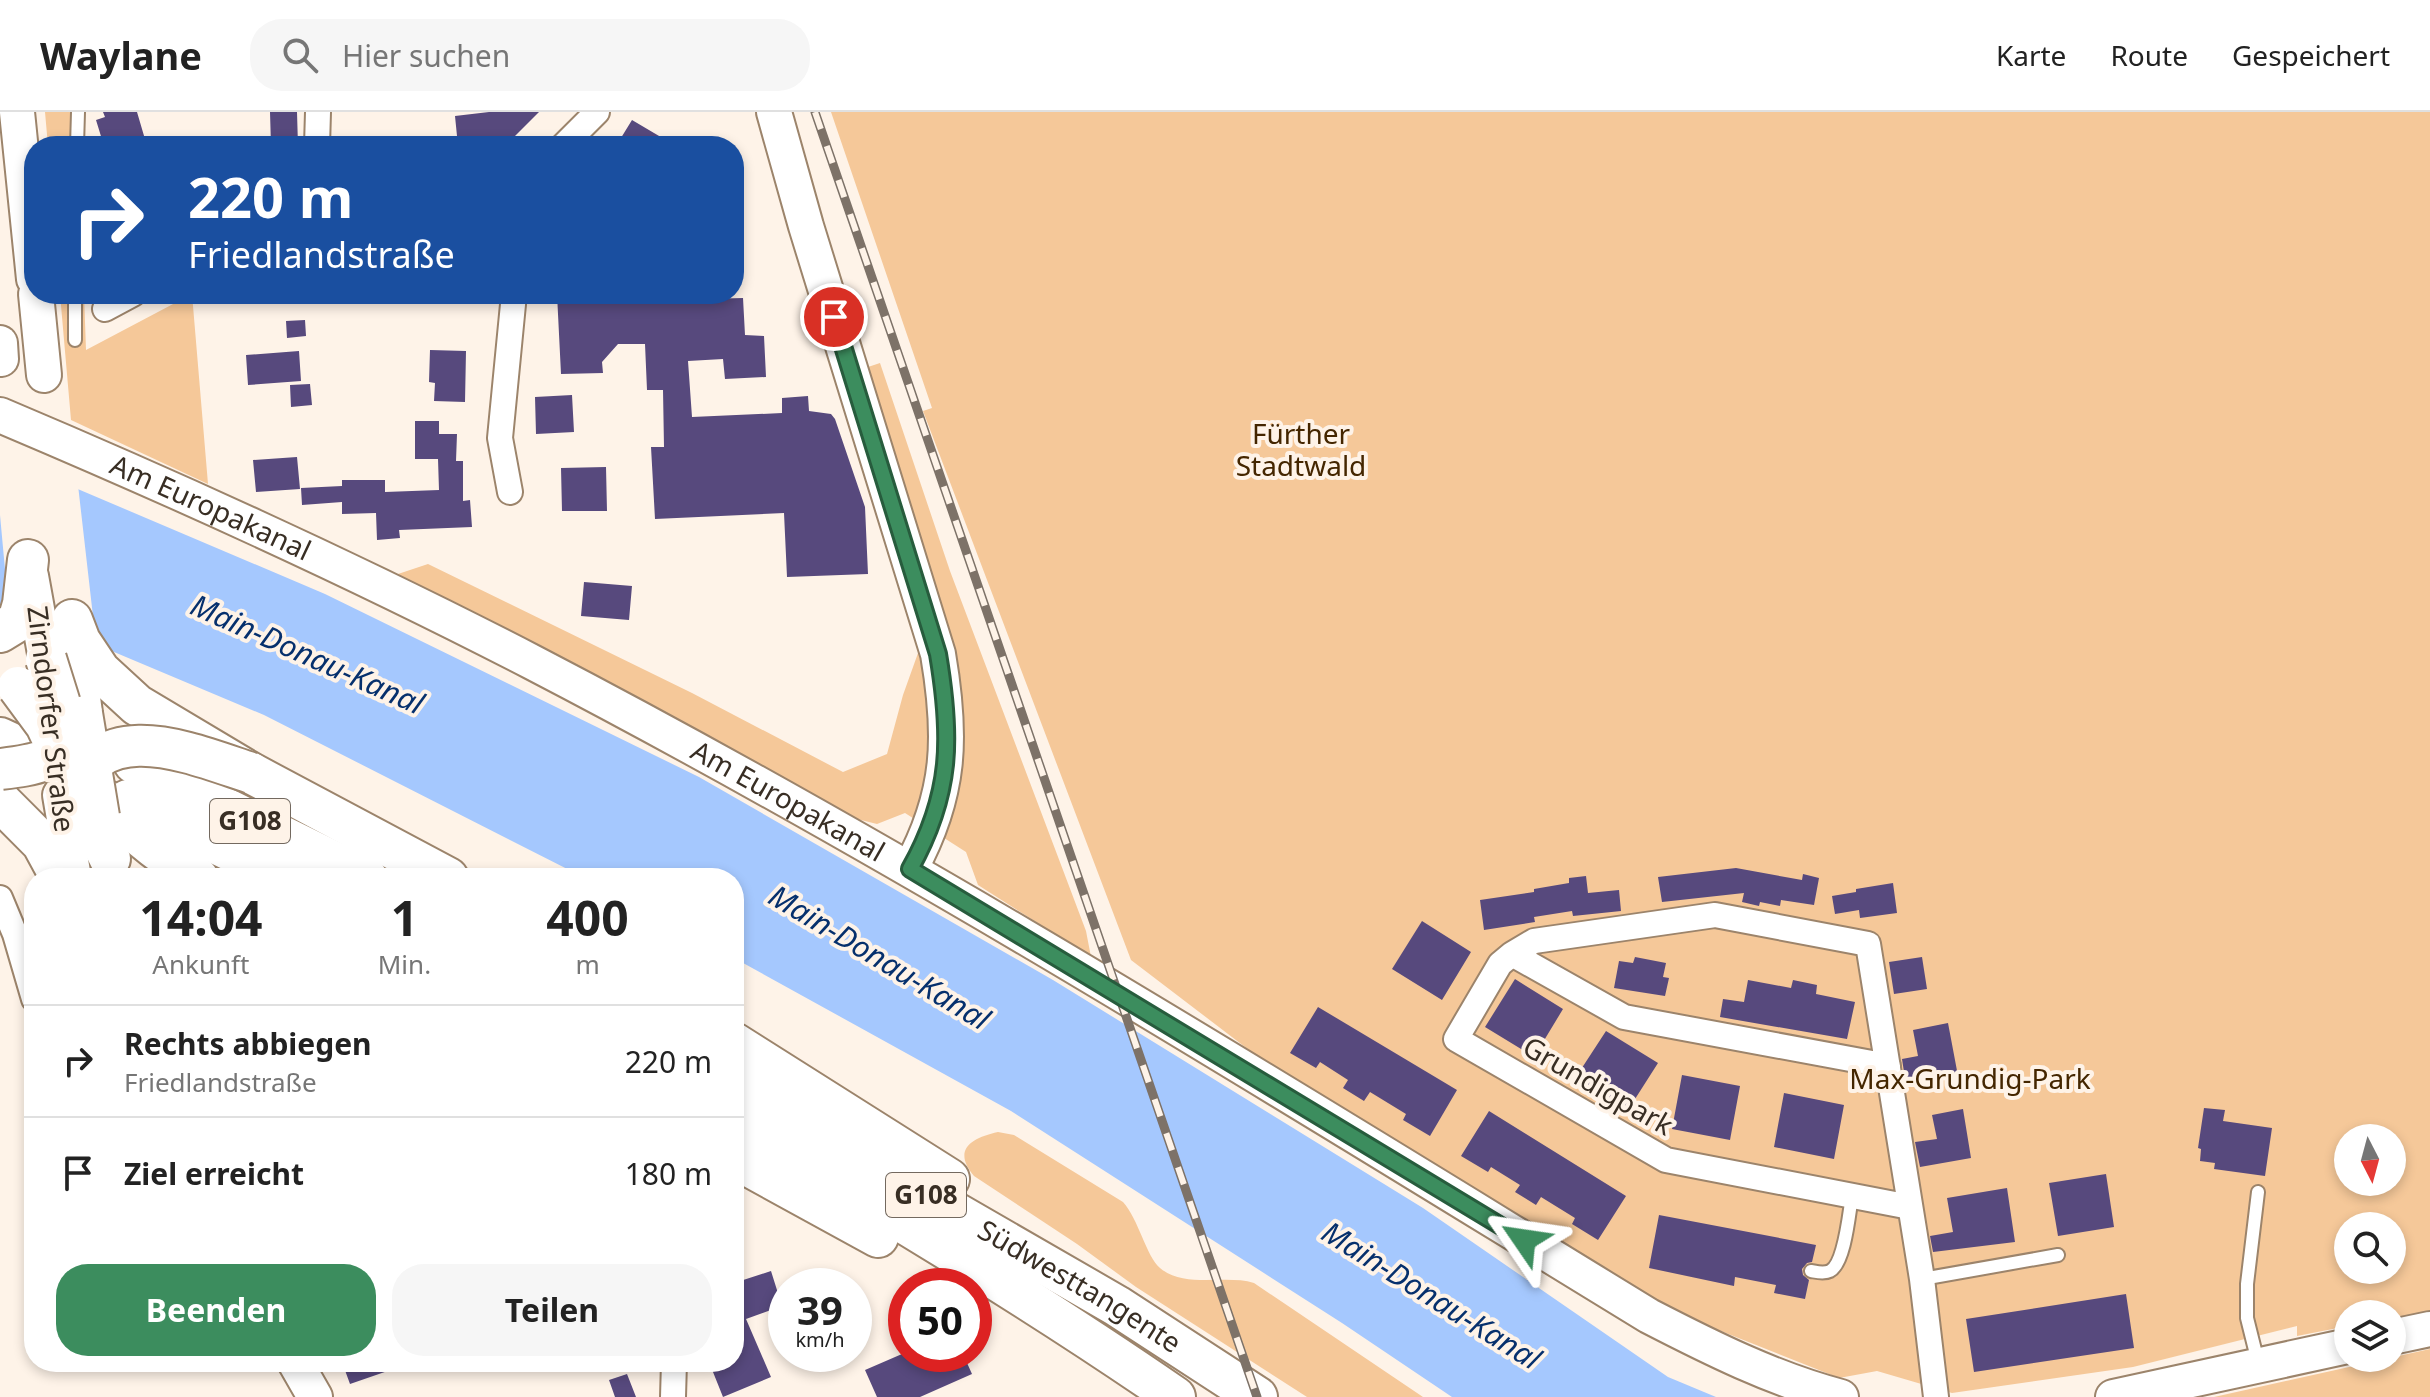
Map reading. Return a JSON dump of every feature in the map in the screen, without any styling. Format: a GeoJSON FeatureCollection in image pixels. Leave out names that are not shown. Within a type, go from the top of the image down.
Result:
{"type":"FeatureCollection","features":[{"type":"Feature","properties":{"kind":"highway"},"geometry":{"type":"LineString","coordinates":[[0,632],[18,621],[28,560]]}},
{"type":"Feature","properties":{"kind":"highway"},"geometry":{"type":"LineString","coordinates":[[72,620],[89,657],[128,698],[255,775],[429,868]]}},
{"type":"Feature","properties":{"kind":"highway"},"geometry":{"type":"LineString","coordinates":[[46,659],[89,789]]}},
{"type":"Feature","properties":{"kind":"highway"},"geometry":{"type":"LineString","coordinates":[[56,868],[42,843],[3,737],[18,687],[89,789]]}},
{"type":"Feature","properties":{"kind":"highway"},"geometry":{"type":"LineString","coordinates":[[3,737],[89,789],[182,868]]}},
{"type":"Feature","properties":{"kind":"highway"},"geometry":{"type":"LineString","coordinates":[[89,789],[103,754],[133,746],[149,745],[190,753],[255,775]]}},
{"type":"Feature","properties":{"kind":"highway","name":"G108"},"geometry":{"type":"LineString","coordinates":[[89,789],[264,868]]}},
{"type":"Feature","properties":{"kind":"highway","name":"G108"},"geometry":{"type":"LineString","coordinates":[[89,789],[336,868]]}},
{"type":"Feature","properties":{"kind":"highway"},"geometry":{"type":"LineString","coordinates":[[744,1049],[1072,1260],[1096,1281],[1117,1306]]}},
{"type":"Feature","properties":{"kind":"highway","name":"Südwesttangente"},"geometry":{"type":"LineString","coordinates":[[744,1091],[1117,1306],[1257,1397]]}},
{"type":"Feature","properties":{"kind":"highway","name":"Südwesttangente"},"geometry":{"type":"LineString","coordinates":[[744,1129],[833,1179],[1175,1397]]}},
{"type":"Feature","properties":{"kind":"highway"},"geometry":{"type":"LineString","coordinates":[[744,1163],[939,1270],[1068,1326]]}},
{"type":"Feature","properties":{"kind":"main road"},"geometry":{"type":"LineString","coordinates":[[17,112],[24,181]]}},
{"type":"Feature","properties":{"kind":"main road"},"geometry":{"type":"LineString","coordinates":[[774,112],[938,654],[946,701],[948,749],[937,809],[926,840],[910,869]]}},
{"type":"Feature","properties":{"kind":"main road"},"geometry":{"type":"LineString","coordinates":[[37,304],[44,375]]}},
{"type":"Feature","properties":{"kind":"main road","name":"Am Europakanal"},"geometry":{"type":"LineString","coordinates":[[0,415],[123,467],[354,573],[530,661],[910,869],[1649,1316],[1729,1357],[1805,1388],[1841,1397]]}},
{"type":"Feature","properties":{"kind":"main road","name":"Zirndorfer Straße"},"geometry":{"type":"LineString","coordinates":[[28,560],[46,659]]}},
{"type":"Feature","properties":{"kind":"main road","name":"Zirndorfer Straße"},"geometry":{"type":"LineString","coordinates":[[72,620],[89,789],[76,868]]}},
{"type":"Feature","properties":{"kind":"main road"},"geometry":{"type":"LineString","coordinates":[[2406,1334],[2430,1329]]}},
{"type":"Feature","properties":{"kind":"main road"},"geometry":{"type":"LineString","coordinates":[[2113,1397],[2334,1349]]}},
{"type":"Feature","properties":{"kind":"main road"},"geometry":{"type":"LineString","coordinates":[[301,1372],[315,1397]]}},
{"type":"Feature","properties":{"kind":"street"},"geometry":{"type":"LineString","coordinates":[[317,136],[318,112]]}},
{"type":"Feature","properties":{"kind":"street"},"geometry":{"type":"LineString","coordinates":[[573,136],[597,112]]}},
{"type":"Feature","properties":{"kind":"street"},"geometry":{"type":"LineString","coordinates":[[105,309],[114,304]]}},
{"type":"Feature","properties":{"kind":"street"},"geometry":{"type":"LineString","coordinates":[[510,492],[500,438],[513,304]]}},
{"type":"Feature","properties":{"kind":"street"},"geometry":{"type":"LineString","coordinates":[[0,898],[24,965]]}},
{"type":"Feature","properties":{"kind":"street","name":"Grundigpark"},"geometry":{"type":"LineString","coordinates":[[1910,1207],[1666,1160],[1456,1039],[1500,964],[1534,941],[1715,915],[1868,944],[1922,1279],[1936,1397]]}},
{"type":"Feature","properties":{"kind":"street"},"geometry":{"type":"LineString","coordinates":[[1512,954],[1624,1017],[1888,1066]]}},
{"type":"Feature","properties":{"kind":"street"},"geometry":{"type":"LineString","coordinates":[[673,1397],[674,1372]]}},
{"type":"Feature","properties":{"kind":"lane"},"geometry":{"type":"LineString","coordinates":[[77,136],[78,112]]}},
{"type":"Feature","properties":{"kind":"lane"},"geometry":{"type":"LineString","coordinates":[[75,304],[75,340]]}},
{"type":"Feature","properties":{"kind":"lane"},"geometry":{"type":"LineString","coordinates":[[2258,1192],[2247,1284],[2247,1318],[2258,1366]]}},
{"type":"Feature","properties":{"kind":"lane"},"geometry":{"type":"LineString","coordinates":[[1811,1271],[1823,1273],[1831,1271],[1836,1265],[1842,1252],[1852,1196]]}},
{"type":"Feature","properties":{"kind":"lane"},"geometry":{"type":"LineString","coordinates":[[1922,1279],[2058,1255]]}},
{"type":"Feature","properties":{"kind":"green space"},"geometry":{"type":"Polygon","coordinates":[[[45,112],[78,112],[79,136],[47,136],[45,112]]]}},
{"type":"Feature","properties":{"kind":"green space","name":"Fürther Stadtwald"},"geometry":{"type":"Polygon","coordinates":[[[831,112],[2430,112],[2430,1311],[2406,1315],[2406,1300],[2334,1300],[2334,1329],[2297,1336],[2297,1326],[2133,1367],[1952,1393],[1877,1371],[1839,1378],[1678,1314],[1252,1061],[1249,1050],[1131,960],[923,411],[932,408],[831,112]]]}},
{"type":"Feature","properties":{"kind":"green space"},"geometry":{"type":"Polygon","coordinates":[[[61,304],[84,304],[86,350],[173,304],[193,304],[208,484],[71,420],[61,304]]]}},
{"type":"Feature","properties":{"kind":"green space"},"geometry":{"type":"Polygon","coordinates":[[[880,363],[950,571],[1086,931],[1091,957],[978,885],[966,852],[905,813],[877,824],[841,815],[395,575],[428,564],[692,693],[843,772],[887,754],[903,695],[937,600],[865,368],[880,363]]]}},
{"type":"Feature","properties":{"kind":"green space"},"geometry":{"type":"Polygon","coordinates":[[[998,1132],[1014,1135],[1123,1202],[1160,1268],[1193,1280],[1254,1283],[1423,1397],[1307,1397],[1136,1287],[974,1176],[965,1159],[968,1146],[998,1132]]]}},
{"type":"Feature","properties":{"kind":"green space"},"geometry":{"type":"Polygon","coordinates":[[[2430,1349],[2430,1397],[2214,1397],[2334,1370],[2406,1372],[2406,1354],[2430,1349]]]}},
{"type":"Feature","properties":{"kind":"water","name":"Main-Donau-Kanal"},"geometry":{"type":"Polygon","coordinates":[[[0,456],[325,594],[699,777],[1053,980],[1423,1208],[1668,1377],[1716,1397],[1452,1397],[1011,1111],[744,964],[744,868],[565,868],[264,715],[0,604],[0,456]]]}},
{"type":"Feature","properties":{"kind":"pier"},"geometry":{"type":"Polygon","coordinates":[[[0,452],[78,485],[94,625],[105,653],[7,591],[0,515],[0,452]]]}},
{"type":"Feature","properties":{"kind":"building"},"geometry":{"type":"Polygon","coordinates":[[[103,112],[137,112],[144,136],[101,136],[96,120],[105,117],[103,112]]]}},
{"type":"Feature","properties":{"kind":"building"},"geometry":{"type":"Polygon","coordinates":[[[270,112],[297,112],[298,136],[271,136],[270,112]]]}},
{"type":"Feature","properties":{"kind":"building"},"geometry":{"type":"Polygon","coordinates":[[[539,112],[515,136],[457,136],[455,116],[539,112]]]}},
{"type":"Feature","properties":{"kind":"building"},"geometry":{"type":"Polygon","coordinates":[[[632,120],[659,136],[622,136],[632,120]]]}},
{"type":"Feature","properties":{"kind":"building"},"geometry":{"type":"Polygon","coordinates":[[[558,304],[743,304],[745,335],[764,336],[766,377],[725,379],[723,359],[688,361],[692,417],[782,413],[782,398],[808,396],[809,411],[831,414],[865,507],[868,574],[787,577],[784,513],[655,519],[651,447],[664,447],[663,390],[647,390],[645,344],[618,344],[602,362],[603,373],[561,374],[558,304]]]}},
{"type":"Feature","properties":{"kind":"building"},"geometry":{"type":"Polygon","coordinates":[[[305,320],[306,336],[287,338],[286,321],[305,320]]]}},
{"type":"Feature","properties":{"kind":"building"},"geometry":{"type":"Polygon","coordinates":[[[430,350],[466,351],[465,402],[434,401],[435,383],[429,382],[430,350]]]}},
{"type":"Feature","properties":{"kind":"building"},"geometry":{"type":"Polygon","coordinates":[[[299,351],[301,381],[248,385],[246,355],[299,351]]]}},
{"type":"Feature","properties":{"kind":"building"},"geometry":{"type":"Polygon","coordinates":[[[310,384],[312,405],[291,407],[290,385],[310,384]]]}},
{"type":"Feature","properties":{"kind":"building"},"geometry":{"type":"Polygon","coordinates":[[[572,395],[574,432],[536,434],[535,397],[572,395]]]}},
{"type":"Feature","properties":{"kind":"building"},"geometry":{"type":"Polygon","coordinates":[[[415,421],[439,421],[439,434],[457,434],[456,461],[463,461],[463,501],[470,500],[472,527],[399,530],[400,538],[377,540],[376,513],[342,514],[342,502],[302,505],[301,488],[342,486],[342,480],[385,480],[385,492],[439,490],[438,459],[415,459],[415,421]]]}},
{"type":"Feature","properties":{"kind":"building"},"geometry":{"type":"Polygon","coordinates":[[[297,457],[300,489],[256,492],[253,460],[297,457]]]}},
{"type":"Feature","properties":{"kind":"building"},"geometry":{"type":"Polygon","coordinates":[[[606,467],[607,511],[562,511],[561,468],[606,467]]]}},
{"type":"Feature","properties":{"kind":"building"},"geometry":{"type":"Polygon","coordinates":[[[584,582],[632,586],[629,620],[581,616],[584,582]]]}},
{"type":"Feature","properties":{"kind":"building"},"geometry":{"type":"Polygon","coordinates":[[[1736,868],[1802,880],[1803,874],[1819,878],[1814,905],[1781,900],[1780,906],[1760,902],[1759,906],[1742,902],[1744,893],[1662,902],[1658,877],[1736,868]]]}},
{"type":"Feature","properties":{"kind":"building"},"geometry":{"type":"Polygon","coordinates":[[[1586,876],[1588,893],[1619,890],[1621,911],[1573,916],[1572,911],[1534,917],[1535,922],[1484,930],[1480,900],[1534,892],[1534,889],[1569,883],[1569,878],[1586,876]]]}},
{"type":"Feature","properties":{"kind":"building"},"geometry":{"type":"Polygon","coordinates":[[[1893,883],[1897,913],[1860,918],[1859,910],[1835,914],[1832,896],[1893,883]]]}},
{"type":"Feature","properties":{"kind":"building"},"geometry":{"type":"Polygon","coordinates":[[[1422,921],[1471,952],[1442,1000],[1392,969],[1422,921]]]}},
{"type":"Feature","properties":{"kind":"building"},"geometry":{"type":"Polygon","coordinates":[[[1635,957],[1666,963],[1663,977],[1669,978],[1665,996],[1614,988],[1619,961],[1633,963],[1635,957]]]}},
{"type":"Feature","properties":{"kind":"building"},"geometry":{"type":"Polygon","coordinates":[[[1922,957],[1927,989],[1894,994],[1889,962],[1922,957]]]}},
{"type":"Feature","properties":{"kind":"building"},"geometry":{"type":"Polygon","coordinates":[[[1515,979],[1563,1009],[1534,1057],[1485,1027],[1515,979]]]}},
{"type":"Feature","properties":{"kind":"building"},"geometry":{"type":"Polygon","coordinates":[[[1748,980],[1791,988],[1793,980],[1817,985],[1816,994],[1855,1002],[1847,1039],[1720,1017],[1723,999],[1744,1002],[1748,980]]]}},
{"type":"Feature","properties":{"kind":"building"},"geometry":{"type":"Polygon","coordinates":[[[1318,1007],[1457,1090],[1430,1136],[1403,1120],[1406,1114],[1370,1092],[1364,1101],[1343,1088],[1348,1080],[1320,1062],[1316,1068],[1290,1053],[1318,1007]]]}},
{"type":"Feature","properties":{"kind":"building"},"geometry":{"type":"Polygon","coordinates":[[[1948,1023],[1958,1076],[1906,1085],[1902,1059],[1918,1056],[1913,1030],[1948,1023]]]}},
{"type":"Feature","properties":{"kind":"building"},"geometry":{"type":"Polygon","coordinates":[[[1606,1031],[1658,1063],[1628,1110],[1576,1077],[1606,1031]]]}},
{"type":"Feature","properties":{"kind":"building"},"geometry":{"type":"Polygon","coordinates":[[[1682,1075],[1740,1086],[1730,1140],[1672,1129],[1682,1075]]]}},
{"type":"Feature","properties":{"kind":"building"},"geometry":{"type":"Polygon","coordinates":[[[1784,1093],[1844,1105],[1834,1159],[1774,1147],[1784,1093]]]}},
{"type":"Feature","properties":{"kind":"building"},"geometry":{"type":"Polygon","coordinates":[[[2204,1108],[2225,1110],[2223,1121],[2272,1128],[2265,1176],[2214,1169],[2215,1163],[2200,1161],[2201,1149],[2198,1148],[2204,1108]]]}},
{"type":"Feature","properties":{"kind":"building"},"geometry":{"type":"Polygon","coordinates":[[[1963,1109],[1971,1158],[1920,1167],[1915,1142],[1937,1139],[1932,1115],[1963,1109]]]}},
{"type":"Feature","properties":{"kind":"building"},"geometry":{"type":"Polygon","coordinates":[[[1489,1111],[1626,1196],[1598,1240],[1572,1224],[1575,1218],[1541,1197],[1536,1205],[1515,1192],[1520,1185],[1491,1167],[1488,1172],[1461,1156],[1489,1111]]]}},
{"type":"Feature","properties":{"kind":"building"},"geometry":{"type":"Polygon","coordinates":[[[2106,1174],[2114,1227],[2058,1236],[2049,1183],[2106,1174]]]}},
{"type":"Feature","properties":{"kind":"building"},"geometry":{"type":"Polygon","coordinates":[[[2007,1188],[2015,1242],[1933,1252],[1930,1236],[1953,1232],[1947,1198],[2007,1188]]]}},
{"type":"Feature","properties":{"kind":"building"},"geometry":{"type":"Polygon","coordinates":[[[1659,1215],[1816,1245],[1812,1262],[1802,1269],[1809,1280],[1805,1299],[1774,1293],[1776,1285],[1735,1277],[1734,1286],[1649,1268],[1659,1215]]]}},
{"type":"Feature","properties":{"kind":"building"},"geometry":{"type":"Polygon","coordinates":[[[768,1272],[768,1311],[746,1319],[771,1377],[723,1397],[713,1372],[744,1372],[744,1280],[768,1272]]]}},
{"type":"Feature","properties":{"kind":"building"},"geometry":{"type":"Polygon","coordinates":[[[2126,1294],[2134,1348],[1974,1372],[1966,1319],[2126,1294]]]}},
{"type":"Feature","properties":{"kind":"building"},"geometry":{"type":"Polygon","coordinates":[[[888,1360],[888,1372],[972,1374],[920,1397],[877,1397],[866,1372],[872,1372],[872,1367],[888,1360]]]}},
{"type":"Feature","properties":{"kind":"building"},"geometry":{"type":"Polygon","coordinates":[[[346,1372],[385,1372],[350,1384],[346,1372]]]}},
{"type":"Feature","properties":{"kind":"building"},"geometry":{"type":"Polygon","coordinates":[[[627,1374],[636,1397],[615,1397],[609,1380],[627,1374]]]}},
{"type":"Feature","properties":{"kind":"railway"},"geometry":{"type":"LineString","coordinates":[[815,112],[1257,1397]]}},
{"type":"Feature","properties":{"kind":"route"},"geometry":{"type":"LineString","coordinates":[[834,317],[938,654],[946,701],[948,749],[937,809],[926,840],[910,869],[1524,1240]]}},
{"type":"Feature","properties":{"kind":"park label","name":"Max-Grundig-Park"},"geometry":{"type":"Point","coordinates":[1970,1079]}}]}
